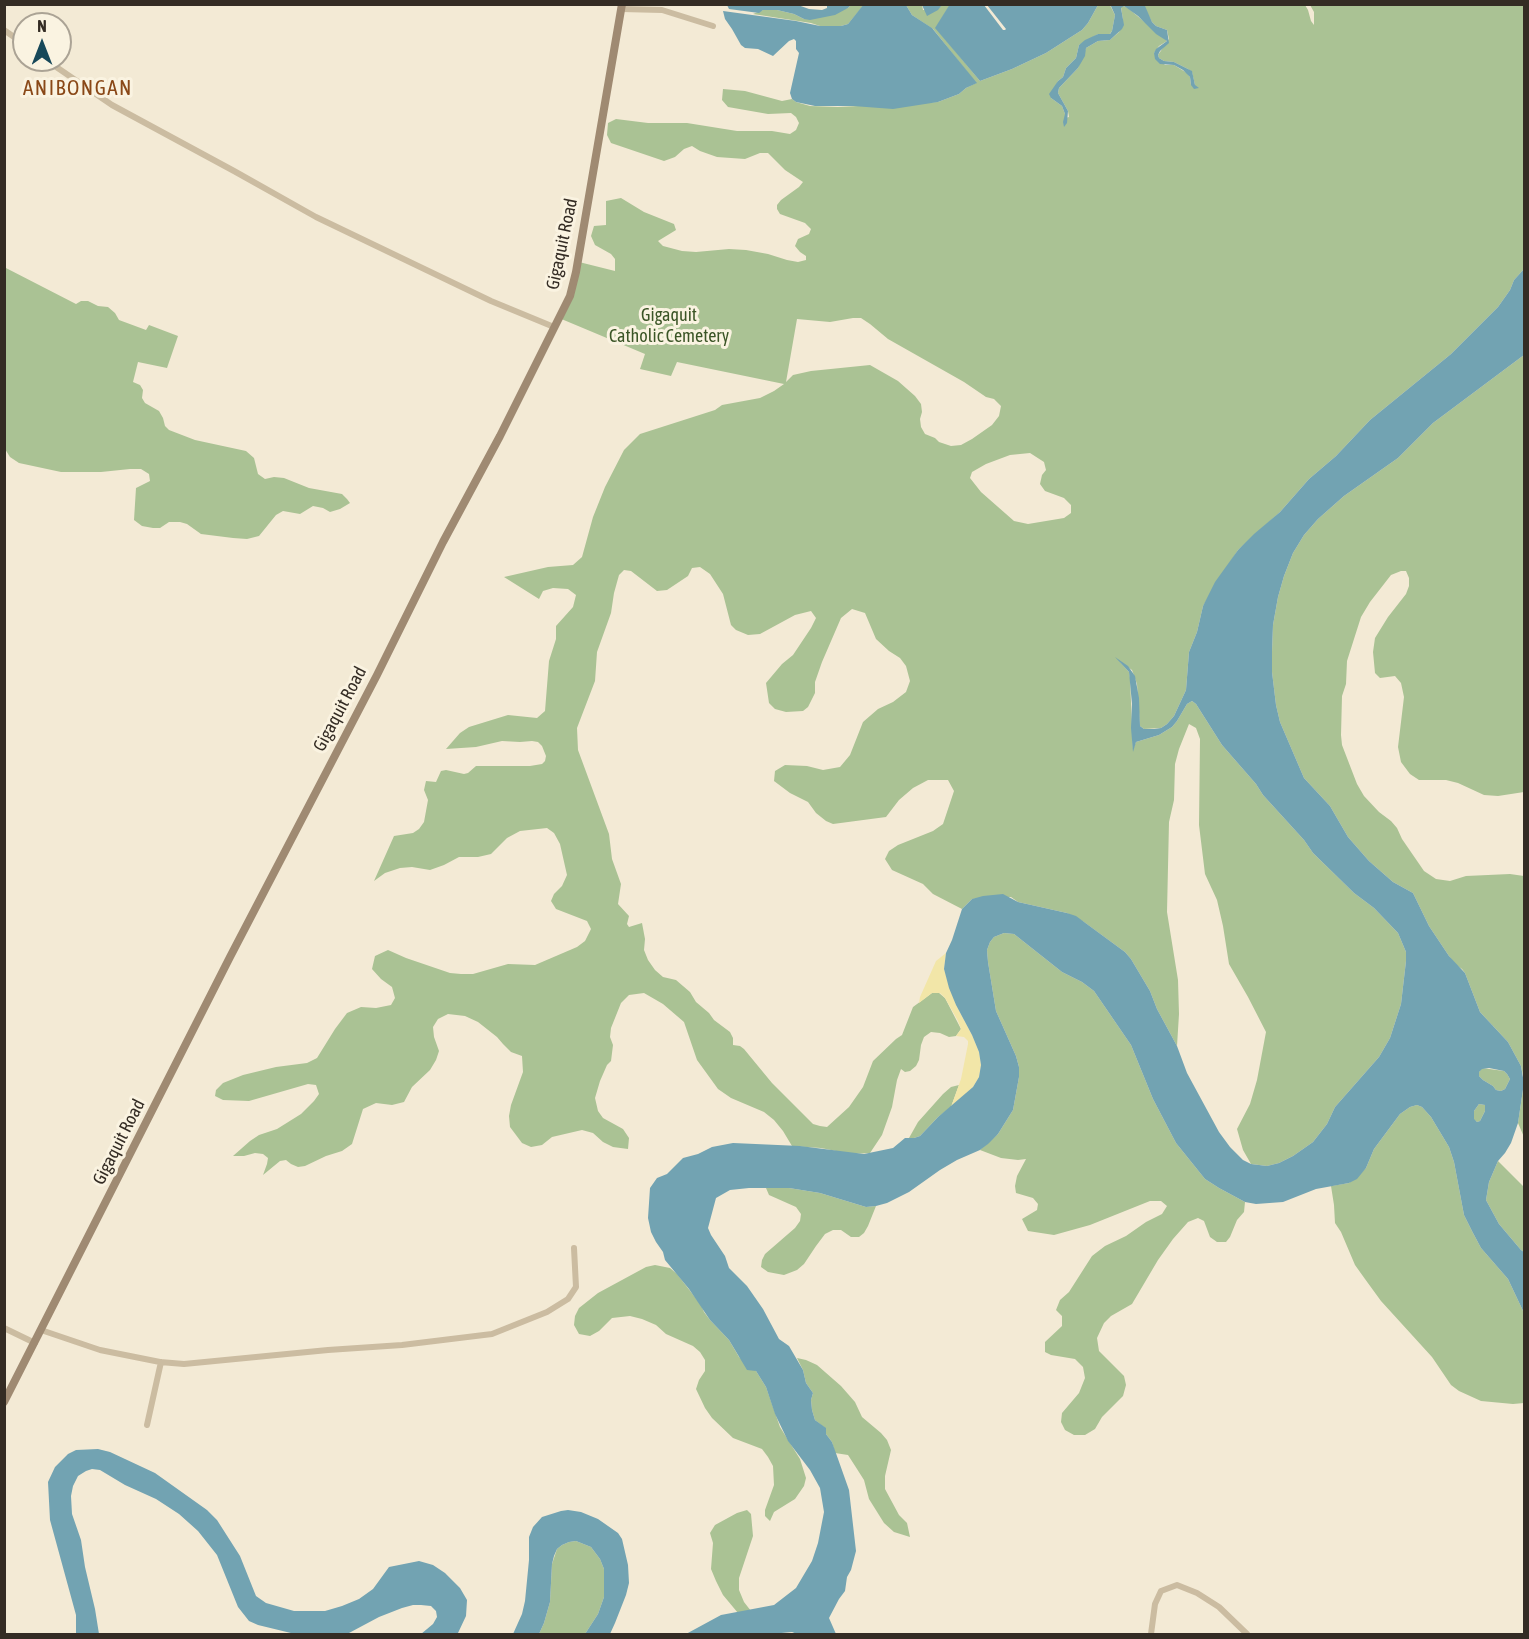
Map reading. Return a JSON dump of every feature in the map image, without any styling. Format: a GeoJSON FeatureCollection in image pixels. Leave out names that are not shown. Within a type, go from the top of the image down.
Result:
{"type":"FeatureCollection","features":[{"type":"Feature","properties":{"kind":"main road","name":"Gigaquit Road"},"geometry":{"type":"LineString","coordinates":[[4,1402],[570,296],[622,7]]}},
{"type":"Feature","properties":{"kind":"street"},"geometry":{"type":"LineString","coordinates":[[622,7],[662,10],[713,26]]}},
{"type":"Feature","properties":{"kind":"street"},"geometry":{"type":"LineString","coordinates":[[64,72],[112,105],[300,209],[491,302],[554,327]]}},
{"type":"Feature","properties":{"kind":"street"},"geometry":{"type":"LineString","coordinates":[[41,1330],[100,1350],[161,1362],[194,1364],[327,1350],[402,1345],[492,1334],[548,1312],[568,1299],[576,1287],[574,1248]]}},
{"type":"Feature","properties":{"kind":"street"},"geometry":{"type":"LineString","coordinates":[[4,1328],[35,1343]]}},
{"type":"Feature","properties":{"kind":"street"},"geometry":{"type":"LineString","coordinates":[[147,1425],[161,1362]]}},
{"type":"Feature","properties":{"kind":"street"},"geometry":{"type":"LineString","coordinates":[[1151,1635],[1155,1604],[1161,1591],[1177,1585],[1197,1593],[1219,1607],[1247,1635]]}},
{"type":"Feature","properties":{"kind":"green space"},"geometry":{"type":"Polygon","coordinates":[[[851,5],[864,5],[848,24],[841,26],[820,26],[753,14],[763,10],[777,10],[804,19],[848,8],[851,5]]]}},
{"type":"Feature","properties":{"kind":"green space","name":"Gigaquit Catholic Cemetery"},"geometry":{"type":"Polygon","coordinates":[[[906,5],[922,5],[923,10],[937,10],[942,5],[950,5],[936,28],[980,81],[1046,53],[1082,30],[1098,5],[1110,5],[1115,15],[1112,31],[1109,35],[1098,34],[1079,45],[1076,58],[1066,68],[1051,98],[1062,106],[1065,118],[1069,117],[1068,111],[1058,93],[1059,88],[1078,68],[1086,48],[1098,41],[1110,40],[1119,32],[1123,20],[1121,7],[1124,6],[1167,41],[1154,53],[1165,65],[1174,65],[1187,73],[1191,85],[1195,85],[1192,72],[1188,69],[1159,58],[1158,55],[1169,39],[1167,30],[1152,22],[1143,5],[1305,5],[1314,25],[1314,12],[1310,5],[1524,5],[1524,269],[1514,280],[1498,307],[1451,354],[1370,420],[1336,456],[1309,479],[1280,512],[1238,550],[1203,606],[1197,632],[1189,652],[1186,690],[1174,716],[1167,724],[1161,728],[1144,729],[1140,726],[1137,684],[1132,670],[1119,661],[1129,672],[1130,678],[1133,749],[1136,742],[1159,735],[1172,727],[1187,704],[1192,701],[1222,745],[1313,853],[1398,933],[1406,952],[1406,961],[1401,1004],[1390,1038],[1379,1057],[1335,1107],[1327,1124],[1313,1142],[1279,1163],[1267,1166],[1251,1164],[1243,1150],[1237,1129],[1250,1104],[1266,1032],[1229,964],[1217,900],[1205,874],[1199,825],[1200,739],[1196,728],[1189,724],[1179,749],[1175,764],[1174,800],[1169,822],[1167,912],[1178,980],[1177,1046],[1150,991],[1131,959],[1084,922],[1067,913],[1018,902],[1011,897],[972,899],[962,909],[933,894],[923,884],[892,870],[885,859],[889,851],[943,824],[954,791],[948,780],[928,780],[913,788],[899,800],[886,817],[833,824],[816,813],[808,802],[790,793],[774,781],[775,771],[785,765],[807,766],[823,770],[840,767],[850,755],[863,722],[878,709],[893,702],[906,692],[910,681],[906,666],[900,658],[876,639],[865,613],[852,609],[841,618],[822,662],[815,682],[815,693],[808,707],[803,711],[786,712],[775,709],[769,703],[766,683],[793,655],[811,628],[816,618],[811,611],[795,615],[760,634],[748,635],[731,625],[723,594],[710,574],[700,567],[692,568],[688,576],[667,590],[657,591],[631,571],[624,570],[619,575],[611,613],[597,652],[595,681],[577,728],[578,750],[609,834],[612,859],[621,884],[618,904],[629,916],[627,924],[629,927],[642,923],[645,939],[644,950],[655,970],[663,977],[676,980],[690,992],[696,1002],[714,1020],[730,1032],[733,1045],[744,1049],[772,1083],[813,1124],[820,1126],[827,1127],[849,1107],[863,1087],[873,1061],[902,1035],[913,1007],[932,993],[939,993],[945,998],[961,1029],[956,1036],[949,1037],[931,1032],[924,1037],[916,1066],[905,1072],[901,1069],[892,1107],[882,1135],[870,1153],[851,1154],[821,1148],[792,1146],[774,1120],[764,1112],[731,1098],[718,1089],[697,1060],[684,1022],[663,1004],[644,993],[629,995],[621,1003],[611,1028],[610,1037],[613,1045],[611,1061],[600,1081],[595,1098],[598,1111],[603,1118],[623,1129],[629,1138],[628,1149],[613,1147],[593,1133],[582,1130],[552,1137],[542,1145],[531,1147],[522,1143],[510,1127],[511,1105],[523,1072],[522,1056],[511,1052],[478,1022],[465,1016],[448,1014],[438,1019],[433,1027],[439,1051],[436,1060],[430,1070],[412,1087],[404,1102],[392,1105],[376,1103],[363,1109],[352,1144],[342,1151],[305,1166],[298,1167],[286,1160],[280,1161],[263,1175],[268,1158],[263,1154],[233,1156],[259,1135],[277,1129],[301,1114],[319,1094],[316,1085],[308,1084],[249,1101],[223,1100],[215,1096],[216,1090],[223,1083],[243,1075],[307,1063],[317,1058],[347,1013],[361,1007],[376,1008],[391,1005],[395,998],[392,987],[372,969],[375,956],[388,950],[450,973],[473,974],[508,964],[535,965],[577,947],[585,941],[591,929],[587,921],[556,909],[551,901],[567,875],[560,844],[554,833],[547,828],[520,831],[507,838],[491,854],[459,857],[430,870],[400,868],[385,873],[374,881],[394,836],[413,833],[424,822],[428,800],[424,790],[426,781],[436,782],[441,771],[446,770],[464,774],[476,766],[530,766],[542,764],[545,761],[546,756],[542,746],[532,741],[502,741],[476,747],[446,749],[460,733],[469,727],[508,715],[537,718],[545,711],[549,661],[556,639],[556,626],[573,607],[576,595],[568,589],[553,588],[543,591],[539,599],[504,577],[548,567],[573,565],[582,557],[593,517],[605,487],[624,450],[640,434],[715,410],[722,405],[760,398],[784,384],[677,362],[671,376],[640,369],[645,354],[559,318],[579,262],[615,271],[615,259],[611,254],[595,245],[591,236],[594,226],[606,225],[606,201],[621,198],[644,212],[674,224],[676,230],[658,241],[663,246],[696,252],[746,250],[798,262],[806,260],[806,256],[795,246],[798,239],[809,234],[811,229],[805,223],[780,214],[777,209],[781,200],[803,182],[785,170],[768,153],[760,153],[745,159],[717,157],[692,146],[664,161],[611,143],[607,135],[608,123],[616,119],[648,123],[687,123],[737,131],[772,131],[790,134],[796,130],[799,123],[791,113],[768,114],[728,107],[722,100],[723,89],[745,91],[782,101],[792,99],[810,106],[838,107],[938,102],[959,94],[976,83],[933,29],[912,15],[906,5]],[[861,318],[830,322],[797,319],[786,382],[793,375],[811,371],[870,365],[898,381],[915,396],[921,404],[921,427],[925,434],[951,446],[961,445],[972,439],[992,425],[999,416],[1001,406],[994,399],[986,397],[888,339],[861,318]],[[1030,453],[1010,455],[986,464],[972,472],[970,478],[981,492],[1014,521],[1028,524],[1064,518],[1071,513],[1071,505],[1064,498],[1045,491],[1040,484],[1046,470],[1044,462],[1030,453]]]}},
{"type":"Feature","properties":{"kind":"green space"},"geometry":{"type":"Polygon","coordinates":[[[4,267],[76,304],[88,301],[98,306],[108,307],[119,320],[146,330],[149,325],[178,336],[167,368],[138,362],[133,382],[140,385],[145,403],[159,411],[169,430],[195,440],[246,451],[254,458],[258,474],[265,479],[284,478],[309,488],[342,494],[350,503],[330,512],[313,506],[300,514],[283,511],[276,515],[259,536],[247,539],[201,534],[180,522],[169,522],[160,528],[153,528],[142,526],[134,520],[136,488],[150,481],[149,474],[141,469],[61,472],[19,463],[10,457],[5,449],[4,267]]]}},
{"type":"Feature","properties":{"kind":"green space"},"geometry":{"type":"Polygon","coordinates":[[[1524,355],[1524,792],[1498,796],[1484,795],[1446,780],[1419,780],[1410,774],[1401,762],[1398,747],[1404,697],[1401,683],[1395,676],[1380,678],[1375,673],[1373,652],[1375,638],[1406,594],[1409,578],[1406,571],[1391,575],[1361,617],[1347,661],[1346,684],[1342,696],[1341,735],[1342,745],[1364,796],[1397,828],[1424,871],[1436,879],[1450,881],[1466,876],[1510,874],[1524,876],[1524,1080],[1521,1066],[1508,1042],[1480,1012],[1465,973],[1449,956],[1429,926],[1413,893],[1393,882],[1369,861],[1348,837],[1330,806],[1304,778],[1280,722],[1272,672],[1272,652],[1273,625],[1278,597],[1293,553],[1304,535],[1344,496],[1398,458],[1433,423],[1524,355]]]}},
{"type":"Feature","properties":{"kind":"green space"},"geometry":{"type":"Polygon","coordinates":[[[1004,933],[1014,934],[1062,972],[1094,991],[1131,1045],[1153,1099],[1176,1143],[1205,1179],[1245,1202],[1244,1212],[1237,1220],[1226,1242],[1217,1242],[1210,1237],[1204,1221],[1198,1218],[1188,1222],[1158,1260],[1132,1304],[1111,1316],[1104,1323],[1097,1338],[1099,1351],[1124,1376],[1126,1385],[1123,1396],[1102,1417],[1095,1429],[1085,1435],[1074,1435],[1065,1430],[1061,1422],[1062,1413],[1079,1393],[1085,1378],[1083,1367],[1075,1359],[1045,1352],[1045,1342],[1062,1326],[1062,1316],[1056,1310],[1060,1300],[1069,1292],[1092,1256],[1105,1246],[1162,1214],[1167,1206],[1161,1201],[1150,1201],[1090,1225],[1054,1235],[1028,1231],[1022,1219],[1037,1210],[1038,1204],[1033,1198],[1016,1193],[1015,1186],[1017,1176],[1026,1159],[1001,1158],[980,1150],[998,1134],[1013,1110],[1019,1077],[1016,1056],[996,1011],[988,962],[987,950],[990,942],[994,937],[1004,933]]]}},
{"type":"Feature","properties":{"kind":"green space"},"geometry":{"type":"Polygon","coordinates":[[[1482,1068],[1504,1071],[1510,1079],[1505,1089],[1496,1090],[1483,1080],[1479,1076],[1482,1068]]]}},
{"type":"Feature","properties":{"kind":"green space"},"geometry":{"type":"Polygon","coordinates":[[[1524,1083],[1524,1137],[1518,1123],[1524,1083]]]}},
{"type":"Feature","properties":{"kind":"green space"},"geometry":{"type":"Polygon","coordinates":[[[959,1085],[951,1107],[920,1136],[909,1138],[918,1122],[943,1094],[951,1087],[959,1085]]]}},
{"type":"Feature","properties":{"kind":"green space"},"geometry":{"type":"Polygon","coordinates":[[[1479,1104],[1485,1105],[1485,1111],[1480,1121],[1477,1122],[1474,1120],[1474,1111],[1479,1104]]]}},
{"type":"Feature","properties":{"kind":"green space"},"geometry":{"type":"Polygon","coordinates":[[[1417,1105],[1431,1117],[1449,1147],[1464,1215],[1481,1248],[1508,1279],[1524,1313],[1524,1403],[1481,1401],[1451,1385],[1432,1357],[1381,1301],[1365,1279],[1355,1265],[1335,1223],[1331,1186],[1349,1183],[1366,1168],[1374,1149],[1400,1114],[1417,1105]]]}},
{"type":"Feature","properties":{"kind":"green space"},"geometry":{"type":"Polygon","coordinates":[[[1498,1161],[1524,1187],[1524,1252],[1499,1224],[1486,1200],[1489,1182],[1498,1161]]]}},
{"type":"Feature","properties":{"kind":"green space"},"geometry":{"type":"Polygon","coordinates":[[[766,1188],[789,1188],[820,1193],[866,1207],[876,1206],[868,1226],[859,1237],[851,1237],[841,1230],[833,1230],[825,1234],[804,1264],[797,1270],[784,1275],[768,1272],[761,1267],[762,1260],[765,1254],[795,1228],[800,1221],[801,1214],[796,1207],[769,1195],[766,1188]]]}},
{"type":"Feature","properties":{"kind":"green space"},"geometry":{"type":"Polygon","coordinates":[[[655,1265],[670,1268],[677,1274],[710,1320],[729,1340],[739,1357],[756,1371],[766,1387],[780,1427],[800,1459],[806,1478],[804,1486],[795,1499],[774,1512],[770,1521],[765,1516],[765,1510],[774,1485],[773,1466],[762,1449],[733,1438],[705,1408],[696,1389],[705,1371],[705,1360],[700,1352],[693,1346],[666,1334],[656,1325],[630,1316],[612,1318],[599,1331],[590,1336],[579,1334],[574,1325],[579,1308],[598,1293],[646,1267],[655,1265]]]}},
{"type":"Feature","properties":{"kind":"green space"},"geometry":{"type":"Polygon","coordinates":[[[797,1358],[817,1365],[841,1386],[855,1402],[862,1417],[887,1440],[891,1450],[885,1476],[885,1489],[899,1515],[907,1523],[910,1537],[894,1532],[884,1523],[869,1499],[864,1480],[848,1455],[835,1453],[825,1428],[815,1420],[811,1400],[813,1393],[806,1383],[797,1358]]]}},
{"type":"Feature","properties":{"kind":"green space"},"geometry":{"type":"Polygon","coordinates":[[[747,1510],[751,1514],[753,1536],[739,1578],[739,1590],[751,1611],[738,1613],[723,1595],[711,1569],[713,1543],[710,1533],[715,1525],[747,1510]]]}},
{"type":"Feature","properties":{"kind":"green space"},"geometry":{"type":"Polygon","coordinates":[[[576,1541],[591,1547],[604,1569],[604,1597],[598,1614],[585,1634],[539,1634],[550,1602],[552,1564],[557,1549],[576,1541]]]}},
{"type":"Feature","properties":{"kind":"sand"},"geometry":{"type":"Polygon","coordinates":[[[946,953],[944,969],[956,1005],[979,1052],[981,1065],[979,1077],[973,1087],[951,1107],[961,1079],[968,1041],[964,1037],[956,1036],[961,1029],[940,993],[932,993],[919,1003],[936,961],[946,953]]]}},
{"type":"Feature","properties":{"kind":"water"},"geometry":{"type":"Polygon","coordinates":[[[864,4],[906,5],[912,15],[932,28],[977,83],[959,94],[938,102],[893,109],[815,106],[796,102],[790,93],[799,53],[796,49],[796,41],[794,39],[789,41],[773,56],[758,49],[745,48],[725,19],[723,11],[820,26],[841,26],[848,24],[864,4]]]}},
{"type":"Feature","properties":{"kind":"water"},"geometry":{"type":"Polygon","coordinates":[[[950,4],[984,5],[1003,30],[1006,29],[987,5],[1098,5],[1082,30],[1046,53],[980,81],[935,28],[950,4]]]}},
{"type":"Feature","properties":{"kind":"water"},"geometry":{"type":"Polygon","coordinates":[[[1110,4],[1143,4],[1152,22],[1167,30],[1169,43],[1160,51],[1159,58],[1192,71],[1195,85],[1199,88],[1194,89],[1190,77],[1183,70],[1174,65],[1160,64],[1155,59],[1156,49],[1167,41],[1124,6],[1121,8],[1124,25],[1122,29],[1110,40],[1098,41],[1086,48],[1085,56],[1078,68],[1059,88],[1058,93],[1068,111],[1067,123],[1064,127],[1065,114],[1062,106],[1049,94],[1063,77],[1066,68],[1076,58],[1079,45],[1098,34],[1110,34],[1115,15],[1110,4]]]}},
{"type":"Feature","properties":{"kind":"water"},"geometry":{"type":"Polygon","coordinates":[[[727,5],[798,5],[822,10],[827,8],[827,5],[851,5],[835,15],[810,20],[777,10],[763,10],[759,13],[729,9],[727,5]]]}},
{"type":"Feature","properties":{"kind":"water"},"geometry":{"type":"Polygon","coordinates":[[[922,5],[942,5],[927,16],[922,5]]]}},
{"type":"Feature","properties":{"kind":"water"},"geometry":{"type":"Polygon","coordinates":[[[1524,269],[1524,355],[1433,423],[1398,458],[1344,496],[1304,535],[1293,553],[1278,597],[1273,625],[1272,672],[1280,722],[1304,778],[1330,806],[1348,837],[1369,861],[1393,882],[1413,893],[1429,926],[1449,956],[1465,973],[1480,1012],[1508,1042],[1521,1066],[1524,1083],[1518,1123],[1511,1143],[1498,1161],[1489,1182],[1486,1200],[1499,1224],[1524,1252],[1524,1313],[1508,1279],[1481,1248],[1464,1215],[1449,1147],[1431,1117],[1422,1107],[1417,1105],[1410,1107],[1400,1114],[1374,1149],[1366,1168],[1357,1179],[1349,1183],[1316,1189],[1283,1202],[1256,1204],[1245,1202],[1205,1179],[1176,1143],[1153,1099],[1131,1045],[1094,991],[1062,972],[1014,934],[1004,933],[994,937],[990,942],[987,950],[988,962],[996,1011],[1016,1056],[1019,1077],[1013,1110],[998,1134],[988,1144],[940,1170],[909,1192],[876,1206],[866,1207],[820,1193],[789,1188],[730,1190],[716,1198],[708,1228],[725,1256],[729,1268],[747,1286],[763,1309],[779,1339],[789,1346],[803,1370],[806,1383],[813,1393],[811,1400],[815,1420],[826,1428],[826,1434],[832,1442],[849,1490],[856,1551],[845,1591],[829,1618],[836,1634],[792,1632],[686,1634],[721,1615],[774,1605],[796,1588],[812,1561],[824,1512],[820,1488],[810,1470],[788,1441],[775,1414],[766,1387],[756,1371],[747,1370],[729,1340],[710,1320],[689,1289],[665,1260],[651,1232],[648,1218],[650,1188],[657,1178],[667,1174],[683,1158],[712,1147],[733,1143],[800,1146],[864,1154],[893,1148],[905,1138],[920,1136],[973,1087],[979,1077],[981,1065],[979,1052],[956,1005],[944,969],[946,953],[962,909],[972,899],[1003,894],[1018,902],[1076,916],[1125,952],[1150,991],[1177,1046],[1187,1073],[1219,1132],[1243,1160],[1251,1164],[1267,1166],[1279,1163],[1313,1142],[1327,1124],[1335,1107],[1379,1057],[1390,1038],[1401,1004],[1406,952],[1398,933],[1313,853],[1222,745],[1192,701],[1187,704],[1172,727],[1159,735],[1136,742],[1133,752],[1129,672],[1115,657],[1128,666],[1135,676],[1140,726],[1144,729],[1154,729],[1167,724],[1174,716],[1186,690],[1189,652],[1197,632],[1203,606],[1215,582],[1238,550],[1280,512],[1309,479],[1336,456],[1370,420],[1451,354],[1498,307],[1514,280],[1524,269]],[[1482,1069],[1479,1076],[1496,1090],[1505,1089],[1510,1079],[1507,1074],[1504,1071],[1482,1069]],[[1479,1104],[1474,1111],[1474,1119],[1477,1122],[1480,1121],[1485,1111],[1485,1105],[1479,1104]]]}},
{"type":"Feature","properties":{"kind":"water"},"geometry":{"type":"Polygon","coordinates":[[[98,1449],[110,1452],[155,1473],[207,1510],[217,1520],[240,1556],[256,1596],[266,1603],[294,1611],[325,1611],[359,1599],[373,1589],[389,1567],[419,1561],[433,1565],[445,1573],[460,1588],[467,1600],[466,1616],[458,1633],[421,1634],[433,1624],[437,1617],[436,1611],[431,1606],[421,1605],[402,1608],[349,1633],[340,1634],[295,1634],[249,1621],[238,1607],[217,1555],[198,1531],[179,1514],[156,1499],[125,1485],[100,1470],[92,1469],[78,1476],[71,1496],[72,1514],[81,1540],[99,1634],[76,1634],[76,1615],[50,1520],[48,1482],[55,1467],[68,1454],[76,1450],[98,1449]]]}},
{"type":"Feature","properties":{"kind":"water"},"geometry":{"type":"Polygon","coordinates":[[[568,1510],[581,1512],[598,1519],[618,1533],[622,1539],[628,1565],[629,1583],[615,1623],[610,1634],[585,1634],[598,1614],[604,1597],[604,1569],[591,1547],[576,1541],[562,1545],[554,1556],[550,1602],[539,1634],[513,1634],[525,1601],[529,1537],[533,1527],[542,1517],[568,1510]]]}},
{"type":"Feature","properties":{"kind":"district","name":"ANIBONGAN"},"geometry":{"type":"Point","coordinates":[78,88]}}]}
